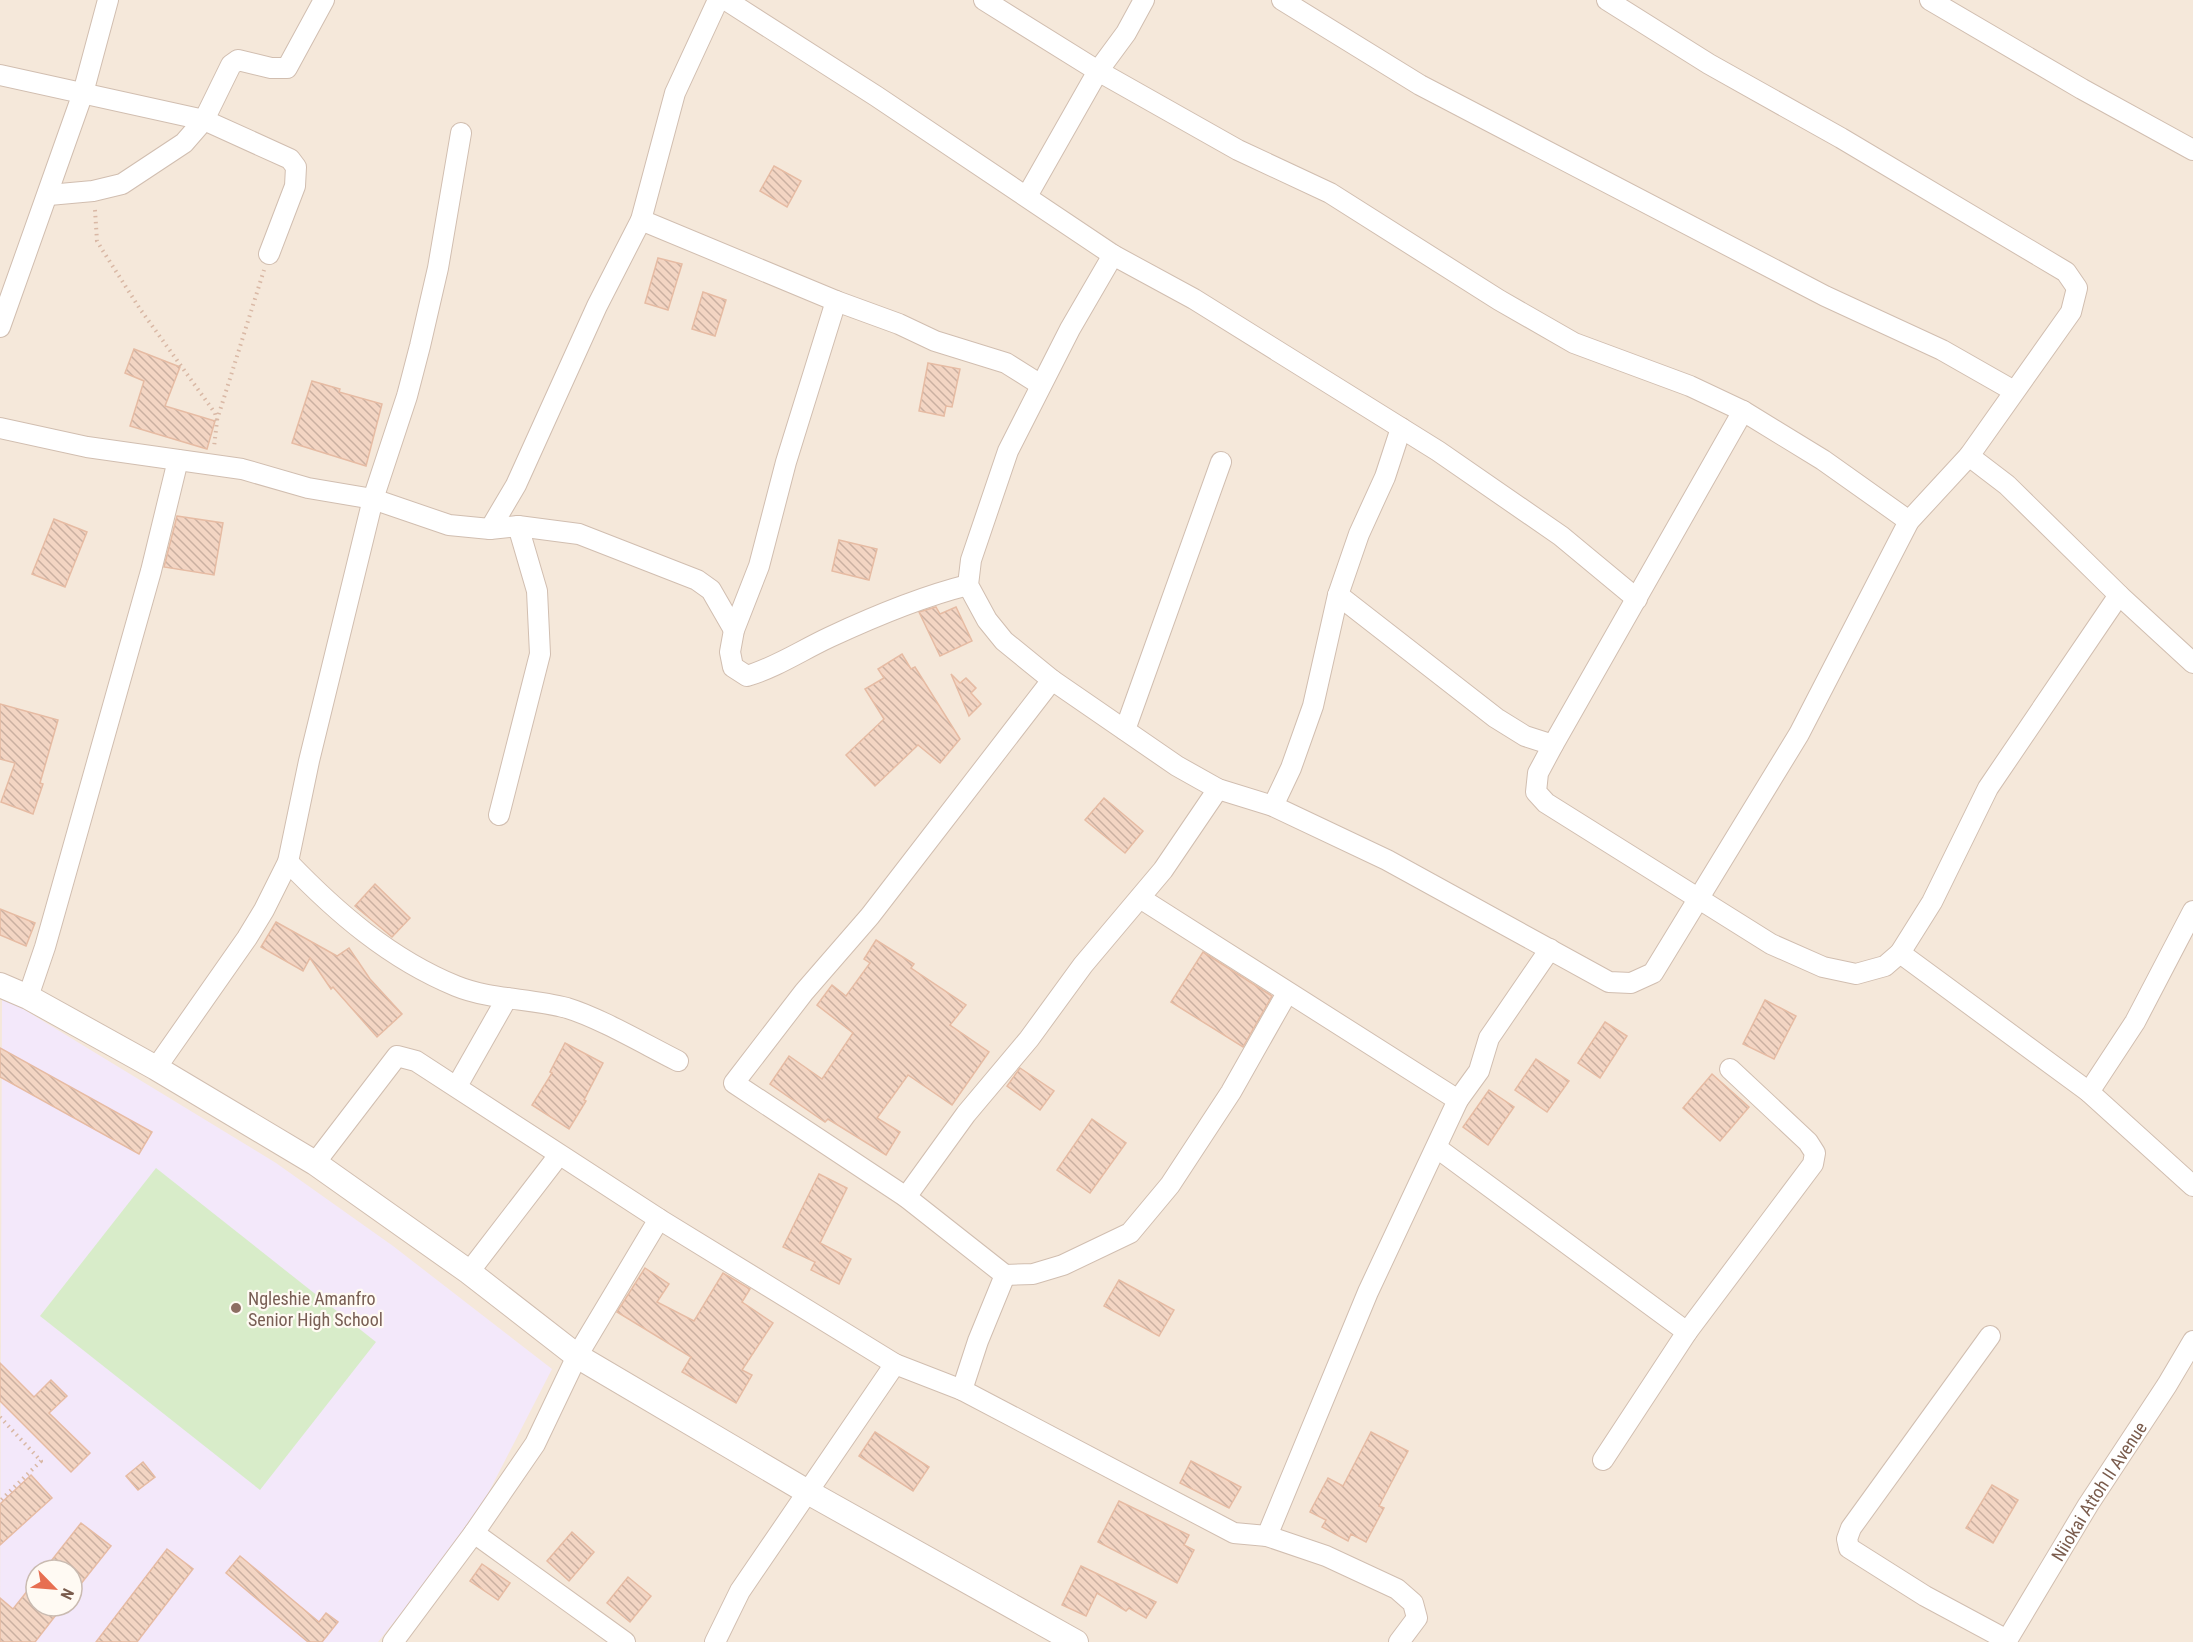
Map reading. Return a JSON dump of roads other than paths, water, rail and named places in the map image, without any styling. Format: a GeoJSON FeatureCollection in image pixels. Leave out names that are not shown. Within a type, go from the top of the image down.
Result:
{"type":"FeatureCollection","features":[{"type":"Feature","properties":{"kind":"street"},"geometry":{"type":"LineString","coordinates":[[0,327],[49,195],[83,93],[108,0]]}},
{"type":"Feature","properties":{"kind":"street"},"geometry":{"type":"LineString","coordinates":[[49,195],[93,191],[122,184],[184,143],[204,120],[231,65],[238,60],[272,68],[287,68],[324,0]]}},
{"type":"Feature","properties":{"kind":"street"},"geometry":{"type":"LineString","coordinates":[[490,529],[520,477],[597,306],[640,220],[675,93],[718,0]]}},
{"type":"Feature","properties":{"kind":"street"},"geometry":{"type":"LineString","coordinates":[[726,0],[1027,196],[1113,255],[1194,298],[1401,428],[1561,536],[1637,599]]}},
{"type":"Feature","properties":{"kind":"street"},"geometry":{"type":"LineString","coordinates":[[984,0],[1098,71],[1238,150],[1330,194],[1499,300],[1574,343],[1690,386],[1743,411],[1823,460],[1909,522]]}},
{"type":"Feature","properties":{"kind":"street"},"geometry":{"type":"LineString","coordinates":[[1027,196],[1098,71],[1126,33],[1144,0]]}},
{"type":"Feature","properties":{"kind":"street"},"geometry":{"type":"LineString","coordinates":[[1282,0],[1420,85],[1825,296],[1942,350],[2014,391]]}},
{"type":"Feature","properties":{"kind":"street"},"geometry":{"type":"LineString","coordinates":[[1113,255],[1041,385],[1008,451],[971,560],[968,585],[987,620],[1004,641],[1052,680],[1177,766],[1218,789],[1273,806],[1387,860],[1609,982],[1631,983],[1653,973],[1799,734],[1909,522],[1969,456],[2071,312],[2077,288],[2066,272],[1841,138],[1709,64],[1607,0]]}},
{"type":"Feature","properties":{"kind":"street"},"geometry":{"type":"LineString","coordinates":[[1930,0],[2193,150]]}},
{"type":"Feature","properties":{"kind":"street"},"geometry":{"type":"LineString","coordinates":[[0,75],[204,120],[290,159],[296,167],[295,186],[269,254]]}},
{"type":"Feature","properties":{"kind":"street"},"geometry":{"type":"LineString","coordinates":[[156,1068],[253,929],[288,862],[309,761],[373,499],[407,396],[420,346],[438,268],[461,133]]}},
{"type":"Feature","properties":{"kind":"street"},"geometry":{"type":"LineString","coordinates":[[640,220],[836,301],[899,324],[935,341],[1006,363],[1041,385]]}},
{"type":"Feature","properties":{"kind":"street"},"geometry":{"type":"LineString","coordinates":[[836,301],[786,462],[759,566],[734,630],[729,652],[733,667],[747,676],[768,669],[883,614],[936,593],[968,585]]}},
{"type":"Feature","properties":{"kind":"street"},"geometry":{"type":"LineString","coordinates":[[1743,411],[1553,745],[1538,773],[1536,792],[1546,803],[1771,944],[1823,967],[1856,974],[1885,966],[1900,953],[1932,902],[1988,788],[2119,595]]}},
{"type":"Feature","properties":{"kind":"street"},"geometry":{"type":"LineString","coordinates":[[0,428],[87,447],[242,469],[308,488],[373,499],[449,525],[490,529],[518,526],[579,534],[698,580],[711,590],[734,630]]}},
{"type":"Feature","properties":{"kind":"street"},"geometry":{"type":"LineString","coordinates":[[1273,806],[1291,768],[1313,706],[1338,595],[1359,534],[1385,477],[1401,428]]}},
{"type":"Feature","properties":{"kind":"street"},"geometry":{"type":"LineString","coordinates":[[1969,456],[2007,484],[2119,595],[2193,663]]}},
{"type":"Feature","properties":{"kind":"street"},"geometry":{"type":"LineString","coordinates":[[28,997],[151,571],[178,460]]}},
{"type":"Feature","properties":{"kind":"street"},"geometry":{"type":"LineString","coordinates":[[1125,730],[1221,462]]}},
{"type":"Feature","properties":{"kind":"street"},"geometry":{"type":"LineString","coordinates":[[499,815],[540,654],[537,591],[518,526]]}},
{"type":"Feature","properties":{"kind":"street"},"geometry":{"type":"LineString","coordinates":[[1338,595],[1496,718],[1526,736],[1553,745]]}},
{"type":"Feature","properties":{"kind":"street"},"geometry":{"type":"LineString","coordinates":[[1052,680],[870,915],[804,992],[734,1083],[906,1197],[1005,1275],[1033,1274],[1063,1264],[1130,1233],[1170,1185],[1231,1092],[1287,993]]}},
{"type":"Feature","properties":{"kind":"street"},"geometry":{"type":"LineString","coordinates":[[906,1197],[966,1114],[1029,1039],[1083,965],[1181,846],[1218,789]]}},
{"type":"Feature","properties":{"kind":"street"},"geometry":{"type":"LineString","coordinates":[[288,862],[358,928],[411,964],[457,986],[507,998],[531,999],[570,1009],[678,1061]]}},
{"type":"Feature","properties":{"kind":"street"},"geometry":{"type":"LineString","coordinates":[[1140,898],[1458,1100]]}},
{"type":"Feature","properties":{"kind":"street"},"geometry":{"type":"LineString","coordinates":[[2089,1092],[2135,1022],[2193,911]]}},
{"type":"Feature","properties":{"kind":"street"},"geometry":{"type":"LineString","coordinates":[[1267,1536],[1368,1292],[1458,1100],[1479,1071],[1489,1038],[1550,949]]}},
{"type":"Feature","properties":{"kind":"street"},"geometry":{"type":"LineString","coordinates":[[1900,953],[2089,1092],[2132,1134],[2193,1186]]}},
{"type":"Feature","properties":{"kind":"street"},"geometry":{"type":"LineString","coordinates":[[1,987],[28,997],[156,1068],[315,1163],[469,1272],[577,1356],[806,1491],[1076,1642]]}},
{"type":"Feature","properties":{"kind":"street"},"geometry":{"type":"LineString","coordinates":[[457,1086],[507,998]]}},
{"type":"Feature","properties":{"kind":"street"},"geometry":{"type":"LineString","coordinates":[[315,1163],[398,1056],[416,1061],[659,1219],[896,1364],[962,1390],[1234,1533],[1267,1536],[1326,1556],[1397,1589],[1413,1603],[1417,1618],[1399,1642]]}},
{"type":"Feature","properties":{"kind":"street"},"geometry":{"type":"LineString","coordinates":[[1603,1460],[1687,1332],[1813,1164],[1815,1153],[1808,1142],[1730,1069]]}},
{"type":"Feature","properties":{"kind":"street"},"geometry":{"type":"LineString","coordinates":[[1437,1148],[1687,1332]]}},
{"type":"Feature","properties":{"kind":"street"},"geometry":{"type":"LineString","coordinates":[[469,1272],[560,1155]]}},
{"type":"Feature","properties":{"kind":"street"},"geometry":{"type":"LineString","coordinates":[[393,1642],[474,1533],[535,1444],[577,1356],[659,1219]]}},
{"type":"Feature","properties":{"kind":"street"},"geometry":{"type":"LineString","coordinates":[[962,1390],[978,1341],[1005,1275]]}},
{"type":"Feature","properties":{"kind":"street"},"geometry":{"type":"LineString","coordinates":[[1990,1336],[1851,1528],[1847,1539],[1849,1548],[1925,1596],[2006,1641]]}},
{"type":"Feature","properties":{"kind":"street","name":"Niiokai Attoh II Avenue"},"geometry":{"type":"LineString","coordinates":[[2006,1641],[2088,1505],[2168,1385],[2193,1341]]}},
{"type":"Feature","properties":{"kind":"street"},"geometry":{"type":"LineString","coordinates":[[715,1642],[740,1591],[806,1491],[896,1364]]}},
{"type":"Feature","properties":{"kind":"street"},"geometry":{"type":"LineString","coordinates":[[474,1533],[625,1642]]}},
{"type":"Feature","properties":{"kind":"place","name":"Ngleshie Amanfro Senior High School"},"geometry":{"type":"Point","coordinates":[236,1308]}}]}
